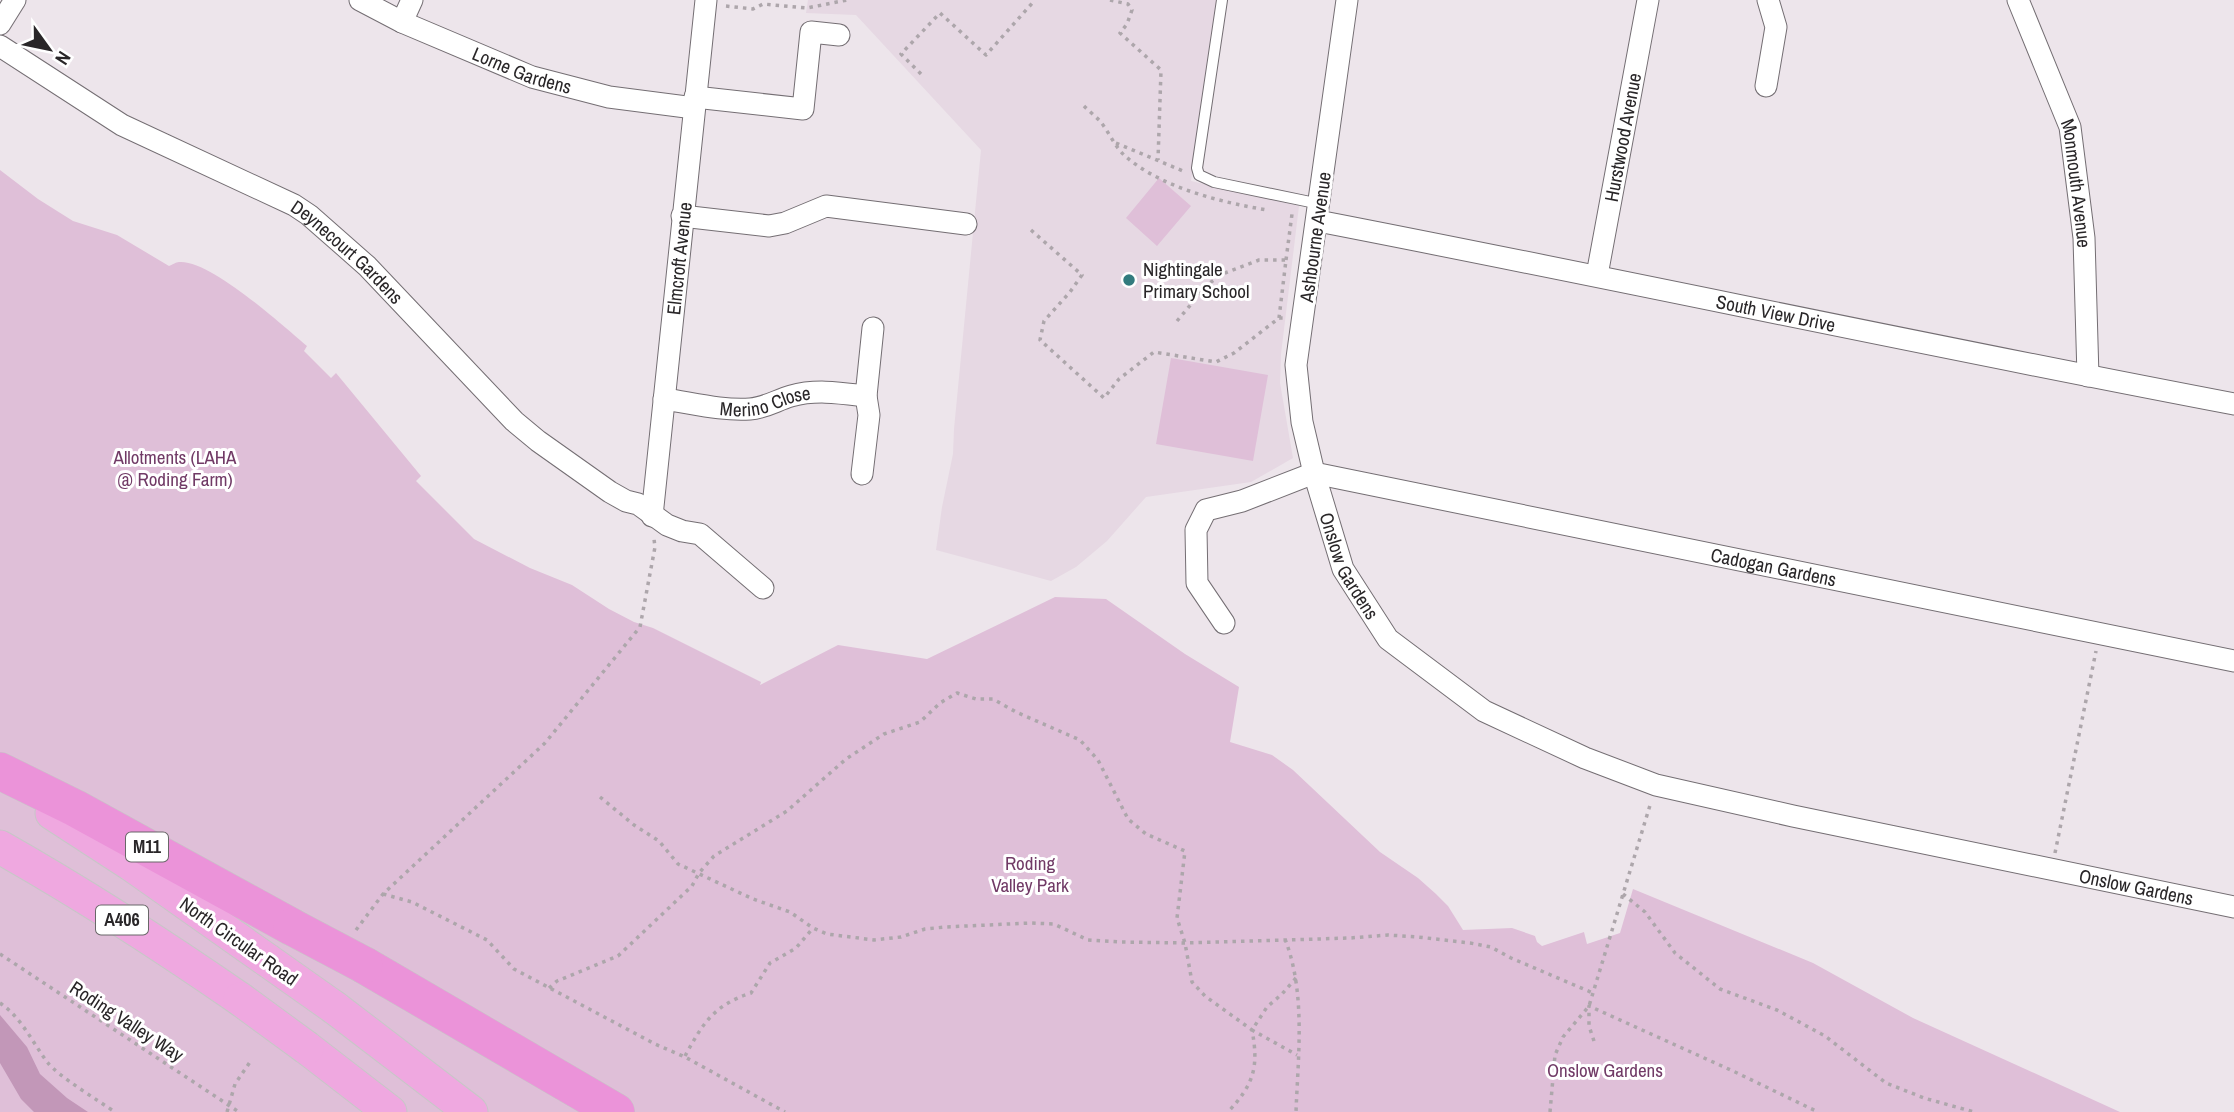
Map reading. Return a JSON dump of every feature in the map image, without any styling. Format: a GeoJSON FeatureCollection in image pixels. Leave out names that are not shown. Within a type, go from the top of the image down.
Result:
{"type":"FeatureCollection","features":[{"type":"Feature","properties":{"kind":"highway","name":"M11"},"geometry":{"type":"LineString","coordinates":[[0,771],[75,808],[364,965],[616,1112]]}},
{"type":"Feature","properties":{"kind":"highway","name":"North Circular Road"},"geometry":{"type":"LineString","coordinates":[[0,779],[132,865],[335,1008],[471,1112]]}},
{"type":"Feature","properties":{"kind":"highway","name":"A406"},"geometry":{"type":"LineString","coordinates":[[0,847],[149,936],[240,999],[390,1112]]}},
{"type":"Feature","properties":{"kind":"street"},"geometry":{"type":"LineString","coordinates":[[0,24],[15,0]]}},
{"type":"Feature","properties":{"kind":"street","name":"Lorne Gardens"},"geometry":{"type":"LineString","coordinates":[[360,0],[402,22],[532,77],[610,97],[803,109],[811,32],[839,34]]}},
{"type":"Feature","properties":{"kind":"street"},"geometry":{"type":"LineString","coordinates":[[402,22],[412,0]]}},
{"type":"Feature","properties":{"kind":"street","name":"Ashbourne Avenue"},"geometry":{"type":"LineString","coordinates":[[1314,473],[1302,422],[1296,365],[1348,0]]}},
{"type":"Feature","properties":{"kind":"street","name":"Hurstwood Avenue"},"geometry":{"type":"LineString","coordinates":[[1597,275],[1648,0]]}},
{"type":"Feature","properties":{"kind":"street"},"geometry":{"type":"LineString","coordinates":[[1766,86],[1776,27],[1768,0]]}},
{"type":"Feature","properties":{"kind":"street","name":"Monmouth Avenue"},"geometry":{"type":"LineString","coordinates":[[2018,0],[2070,127],[2084,239],[2088,376]]}},
{"type":"Feature","properties":{"kind":"street","name":"Elmcroft Avenue"},"geometry":{"type":"LineString","coordinates":[[652,516],[706,2]]}},
{"type":"Feature","properties":{"kind":"street","name":"Deynecourt Gardens"},"geometry":{"type":"LineString","coordinates":[[0,46],[122,125],[294,205],[309,215],[367,266],[522,428],[610,492],[638,504],[652,516],[682,531],[701,534],[763,588]]}},
{"type":"Feature","properties":{"kind":"street"},"geometry":{"type":"LineString","coordinates":[[682,216],[769,226],[826,206],[966,224]]}},
{"type":"Feature","properties":{"kind":"street","name":"South View Drive"},"geometry":{"type":"LineString","coordinates":[[1319,212],[1597,275],[2234,404]]}},
{"type":"Feature","properties":{"kind":"street"},"geometry":{"type":"LineString","coordinates":[[862,474],[869,415],[866,396],[873,328]]}},
{"type":"Feature","properties":{"kind":"street","name":"Merino Close"},"geometry":{"type":"LineString","coordinates":[[664,399],[751,409],[770,405],[787,397],[822,391],[866,396]]}},
{"type":"Feature","properties":{"kind":"street"},"geometry":{"type":"LineString","coordinates":[[1224,623],[1197,583],[1196,530],[1206,510],[1242,501],[1314,473]]}},
{"type":"Feature","properties":{"kind":"street","name":"Cadogan Gardens"},"geometry":{"type":"LineString","coordinates":[[1314,473],[2234,661]]}},
{"type":"Feature","properties":{"kind":"street","name":"Onslow Gardens"},"geometry":{"type":"LineString","coordinates":[[1314,473],[1343,569],[1388,639],[1437,677],[1499,719],[1585,758],[1657,785],[1807,819],[2234,907]]}},
{"type":"Feature","properties":{"kind":"lane"},"geometry":{"type":"LineString","coordinates":[[1222,0],[1197,168],[1199,175],[1214,182],[1319,212]]}},
{"type":"Feature","properties":{"kind":"path"},"geometry":{"type":"LineString","coordinates":[[706,2],[753,9],[763,4],[807,8],[847,0]]}},
{"type":"Feature","properties":{"kind":"path"},"geometry":{"type":"LineString","coordinates":[[922,74],[901,54],[940,13],[986,55],[1035,0]]}},
{"type":"Feature","properties":{"kind":"path"},"geometry":{"type":"LineString","coordinates":[[1110,0],[1128,4],[1132,10],[1120,33],[1161,70],[1158,160]]}},
{"type":"Feature","properties":{"kind":"path"},"geometry":{"type":"LineString","coordinates":[[1115,143],[1192,174]]}},
{"type":"Feature","properties":{"kind":"path"},"geometry":{"type":"LineString","coordinates":[[1031,230],[1082,275],[1044,321],[1040,340],[1104,398],[1119,379],[1154,352],[1216,362],[1234,353],[1279,318],[1302,320]]}},
{"type":"Feature","properties":{"kind":"path"},"geometry":{"type":"LineString","coordinates":[[1177,321],[1208,284],[1225,273],[1259,260],[1286,260],[1279,318]]}},
{"type":"Feature","properties":{"kind":"path"},"geometry":{"type":"LineString","coordinates":[[356,930],[383,894],[545,743],[639,627],[655,547],[652,516]]}},
{"type":"Feature","properties":{"kind":"path"},"geometry":{"type":"LineString","coordinates":[[2052,870],[2099,635]]}},
{"type":"Feature","properties":{"kind":"path"},"geometry":{"type":"LineString","coordinates":[[549,989],[557,981],[618,956],[692,886],[714,856],[787,811],[846,759],[884,734],[920,722],[940,703],[957,694],[976,699],[993,699],[1080,740],[1098,760],[1128,819],[1146,834],[1185,851],[1177,918],[1192,982],[1205,996],[1252,1030],[1298,1056]]}},
{"type":"Feature","properties":{"kind":"path"},"geometry":{"type":"LineString","coordinates":[[1594,1041],[1589,1026],[1589,1006],[1657,785]]}},
{"type":"Feature","properties":{"kind":"path"},"geometry":{"type":"LineString","coordinates":[[600,797],[634,825],[659,841],[678,864],[753,899],[790,912],[827,934],[874,940],[945,927],[1054,924],[1088,940],[1185,943],[1388,935],[1490,947],[1593,993]]}},
{"type":"Feature","properties":{"kind":"path"},"geometry":{"type":"LineString","coordinates":[[383,894],[412,902],[487,940],[513,969],[685,1057],[785,1112]]}},
{"type":"Feature","properties":{"kind":"path"},"geometry":{"type":"LineString","coordinates":[[1623,894],[1645,912],[1675,953],[1720,989],[1777,1010],[1825,1036],[1886,1083],[1924,1098],[1974,1112]]}},
{"type":"Feature","properties":{"kind":"path"},"geometry":{"type":"LineString","coordinates":[[685,1057],[714,1011],[733,999],[751,993],[770,963],[796,948],[813,928]]}},
{"type":"Feature","properties":{"kind":"path"},"geometry":{"type":"LineString","coordinates":[[1285,939],[1293,958],[1296,978],[1296,1112]]}},
{"type":"Feature","properties":{"kind":"path","name":"Roding Valley Way"},"geometry":{"type":"LineString","coordinates":[[0,954],[239,1112]]}},
{"type":"Feature","properties":{"kind":"path"},"geometry":{"type":"LineString","coordinates":[[1228,1112],[1239,1100],[1253,1076],[1255,1049],[1252,1030],[1267,1007],[1296,978]]}},
{"type":"Feature","properties":{"kind":"path"},"geometry":{"type":"LineString","coordinates":[[0,1003],[7,1007],[30,1034],[50,1065],[115,1112]]}},
{"type":"Feature","properties":{"kind":"path"},"geometry":{"type":"LineString","coordinates":[[1550,1112],[1555,1055],[1563,1037],[1589,1006]]}},
{"type":"Feature","properties":{"kind":"path"},"geometry":{"type":"LineString","coordinates":[[1589,1006],[1818,1112]]}},
{"type":"Feature","properties":{"kind":"path"},"geometry":{"type":"LineString","coordinates":[[227,1112],[235,1084],[250,1062]]}},
{"type":"Feature","properties":{"kind":"shaded area","name":"Nightingale Primary School"},"geometry":{"type":"Polygon","coordinates":[[[808,0],[1218,0],[1191,181],[1299,206],[1281,354],[1280,383],[1293,458],[1251,482],[1146,497],[1107,541],[1076,567],[1051,581],[936,550],[953,454],[981,150],[856,15],[806,13],[808,0]]]}},
{"type":"Feature","properties":{"kind":"shaded area"},"geometry":{"type":"Polygon","coordinates":[[[0,1015],[27,1047],[40,1074],[88,1112],[34,1112],[21,1099],[0,1063],[0,1015]]]}},
{"type":"Feature","properties":{"kind":"green space","name":"Roding Valley Park"},"geometry":{"type":"Polygon","coordinates":[[[0,170],[73,221],[117,235],[169,266],[179,262],[209,271],[246,295],[307,346],[304,351],[331,378],[336,373],[421,476],[416,481],[474,539],[530,568],[572,585],[609,609],[761,682],[760,685],[838,645],[927,659],[1055,597],[1106,599],[1185,654],[1239,687],[1230,742],[1272,755],[1293,770],[1380,852],[1436,894],[1448,906],[1463,930],[1512,928],[1535,936],[1542,946],[1584,932],[1587,944],[1620,933],[1633,889],[1813,963],[1913,1018],[2120,1112],[0,1112],[0,170]]]}},
{"type":"Feature","properties":{"kind":"green space"},"geometry":{"type":"Polygon","coordinates":[[[1159,178],[1191,206],[1157,246],[1126,218],[1159,178]]]}},
{"type":"Feature","properties":{"kind":"green space"},"geometry":{"type":"Polygon","coordinates":[[[1171,358],[1268,375],[1253,461],[1156,444],[1171,358]]]}},
{"type":"Feature","properties":{"kind":"place","name":"Nightingale Primary School"},"geometry":{"type":"Point","coordinates":[1129,280]}},
{"type":"Feature","properties":{"kind":"park label","name":"Allotments (LAHA @ Roding Farm)"},"geometry":{"type":"Point","coordinates":[175,468]}}]}
